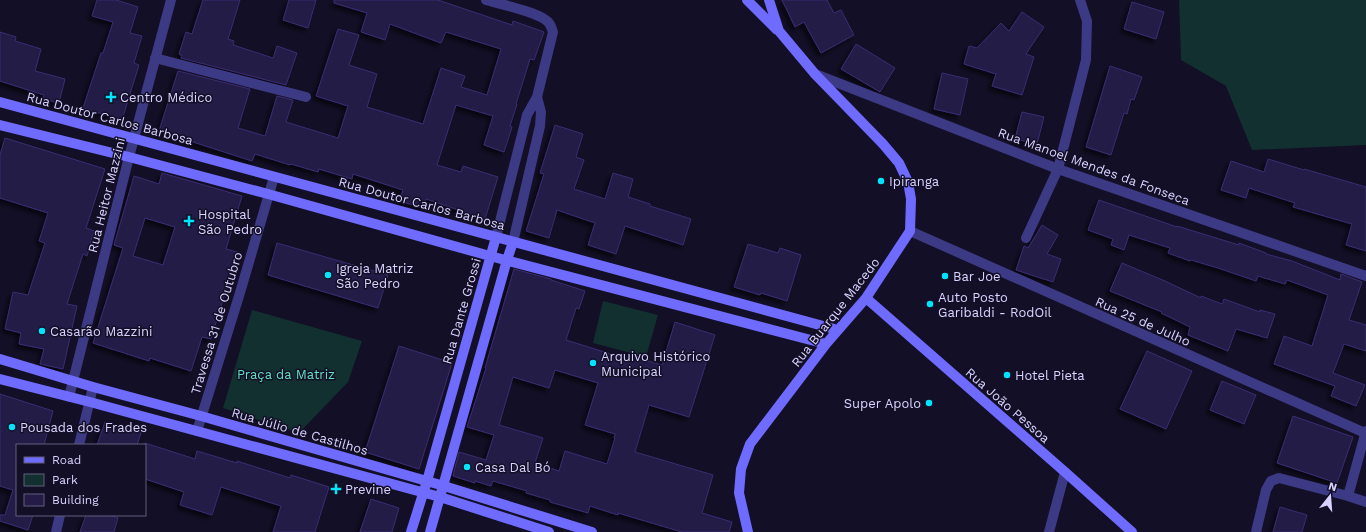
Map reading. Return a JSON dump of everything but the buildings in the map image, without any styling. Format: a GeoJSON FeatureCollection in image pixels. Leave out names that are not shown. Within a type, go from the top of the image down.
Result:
{"type":"FeatureCollection","features":[{"type":"Feature","properties":{"kind":"street","name":"Rua Heitor Mazzini"},"geometry":{"type":"LineString","coordinates":[[69,397],[74,382],[128,157],[171,0]]}},
{"type":"Feature","properties":{"kind":"street","name":"Rua Dante Grossi"},"geometry":{"type":"LineString","coordinates":[[411,532],[427,481],[496,237],[527,115],[537,97],[553,32],[551,25],[537,15],[486,0]]}},
{"type":"Feature","properties":{"kind":"street"},"geometry":{"type":"LineString","coordinates":[[747,0],[779,31],[815,74],[883,144],[899,163],[908,182],[910,193],[910,232]]}},
{"type":"Feature","properties":{"kind":"street"},"geometry":{"type":"LineString","coordinates":[[769,0],[779,31]]}},
{"type":"Feature","properties":{"kind":"street"},"geometry":{"type":"LineString","coordinates":[[1026,238],[1058,168],[1086,60],[1087,21],[1080,0]]}},
{"type":"Feature","properties":{"kind":"street"},"geometry":{"type":"LineString","coordinates":[[155,58],[306,97]]}},
{"type":"Feature","properties":{"kind":"street","name":"Rua Manoel Mendes da Fonseca"},"geometry":{"type":"LineString","coordinates":[[815,74],[1058,168],[1366,276]]}},
{"type":"Feature","properties":{"kind":"street","name":"Rua Dante Grossi"},"geometry":{"type":"LineString","coordinates":[[430,532],[513,242],[540,126],[541,112],[537,97]]}},
{"type":"Feature","properties":{"kind":"street","name":"Rua Doutor Carlos Barbosa"},"geometry":{"type":"LineString","coordinates":[[0,102],[838,330]]}},
{"type":"Feature","properties":{"kind":"street"},"geometry":{"type":"LineString","coordinates":[[0,125],[268,194],[490,256],[826,344]]}},
{"type":"Feature","properties":{"kind":"street","name":"Travessa 31 de Outubro"},"geometry":{"type":"LineString","coordinates":[[197,431],[274,177]]}},
{"type":"Feature","properties":{"kind":"street","name":"Rua Buarque Macedo"},"geometry":{"type":"LineString","coordinates":[[748,532],[739,493],[741,469],[750,444],[826,344],[866,298],[910,232]]}},
{"type":"Feature","properties":{"kind":"street","name":"Rua 25 de Julho"},"geometry":{"type":"LineString","coordinates":[[910,232],[1366,432]]}},
{"type":"Feature","properties":{"kind":"street"},"geometry":{"type":"LineString","coordinates":[[654,298],[658,282]]}},
{"type":"Feature","properties":{"kind":"street","name":"Rua João Pessoa"},"geometry":{"type":"LineString","coordinates":[[866,298],[1132,532]]}},
{"type":"Feature","properties":{"kind":"street","name":"Rua Júlio de Castilhos"},"geometry":{"type":"LineString","coordinates":[[0,359],[74,382],[201,416],[427,481],[586,531]]}},
{"type":"Feature","properties":{"kind":"street","name":"Rua Júlio de Castilhos"},"geometry":{"type":"LineString","coordinates":[[0,379],[90,402],[423,493],[549,532]]}},
{"type":"Feature","properties":{"kind":"street"},"geometry":{"type":"LineString","coordinates":[[79,444],[93,387]]}},
{"type":"Feature","properties":{"kind":"street"},"geometry":{"type":"LineString","coordinates":[[1348,496],[1366,432]]}},
{"type":"Feature","properties":{"kind":"street"},"geometry":{"type":"LineString","coordinates":[[1049,532],[1065,472]]}},
{"type":"Feature","properties":{"kind":"street"},"geometry":{"type":"LineString","coordinates":[[1256,532],[1266,490],[1271,481],[1278,478],[1366,502]]}},
{"type":"Feature","properties":{"kind":"street"},"geometry":{"type":"LineString","coordinates":[[56,532],[60,516]]}},
{"type":"Feature","properties":{"kind":"green space"},"geometry":{"type":"Polygon","coordinates":[[[1179,0],[1366,0],[1366,145],[1252,150],[1226,86],[1181,60],[1179,0]]]}},
{"type":"Feature","properties":{"kind":"green space"},"geometry":{"type":"Polygon","coordinates":[[[603,301],[658,315],[646,357],[593,343],[603,301]]]}},
{"type":"Feature","properties":{"kind":"green space","name":"Praça da Matriz"},"geometry":{"type":"Polygon","coordinates":[[[252,310],[362,341],[348,382],[299,433],[223,408],[252,310]]]}},
{"type":"Feature","properties":{"kind":"place","name":"Centro Médico"},"geometry":{"type":"Point","coordinates":[111,97]}},
{"type":"Feature","properties":{"kind":"place","name":"Ipiranga"},"geometry":{"type":"Point","coordinates":[881,181]}},
{"type":"Feature","properties":{"kind":"place","name":"Hospital São Pedro"},"geometry":{"type":"Point","coordinates":[189,221]}},
{"type":"Feature","properties":{"kind":"place","name":"Igreja Matriz São Pedro"},"geometry":{"type":"Point","coordinates":[328,275]}},
{"type":"Feature","properties":{"kind":"place","name":"Bar Joe"},"geometry":{"type":"Point","coordinates":[945,276]}},
{"type":"Feature","properties":{"kind":"place","name":"Auto Posto Garibaldi - RodOil"},"geometry":{"type":"Point","coordinates":[930,304]}},
{"type":"Feature","properties":{"kind":"place","name":"Casarão Mazzini"},"geometry":{"type":"Point","coordinates":[42,331]}},
{"type":"Feature","properties":{"kind":"place","name":"Arquivo Histórico Municipal"},"geometry":{"type":"Point","coordinates":[593,363]}},
{"type":"Feature","properties":{"kind":"place","name":"Hotel Pieta"},"geometry":{"type":"Point","coordinates":[1007,375]}},
{"type":"Feature","properties":{"kind":"place","name":"Super Apolo"},"geometry":{"type":"Point","coordinates":[929,403]}},
{"type":"Feature","properties":{"kind":"place","name":"Pousada dos Frades"},"geometry":{"type":"Point","coordinates":[12,427]}},
{"type":"Feature","properties":{"kind":"place","name":"Casa Dal Bó"},"geometry":{"type":"Point","coordinates":[467,467]}},
{"type":"Feature","properties":{"kind":"place","name":"Previne"},"geometry":{"type":"Point","coordinates":[336,489]}}]}
